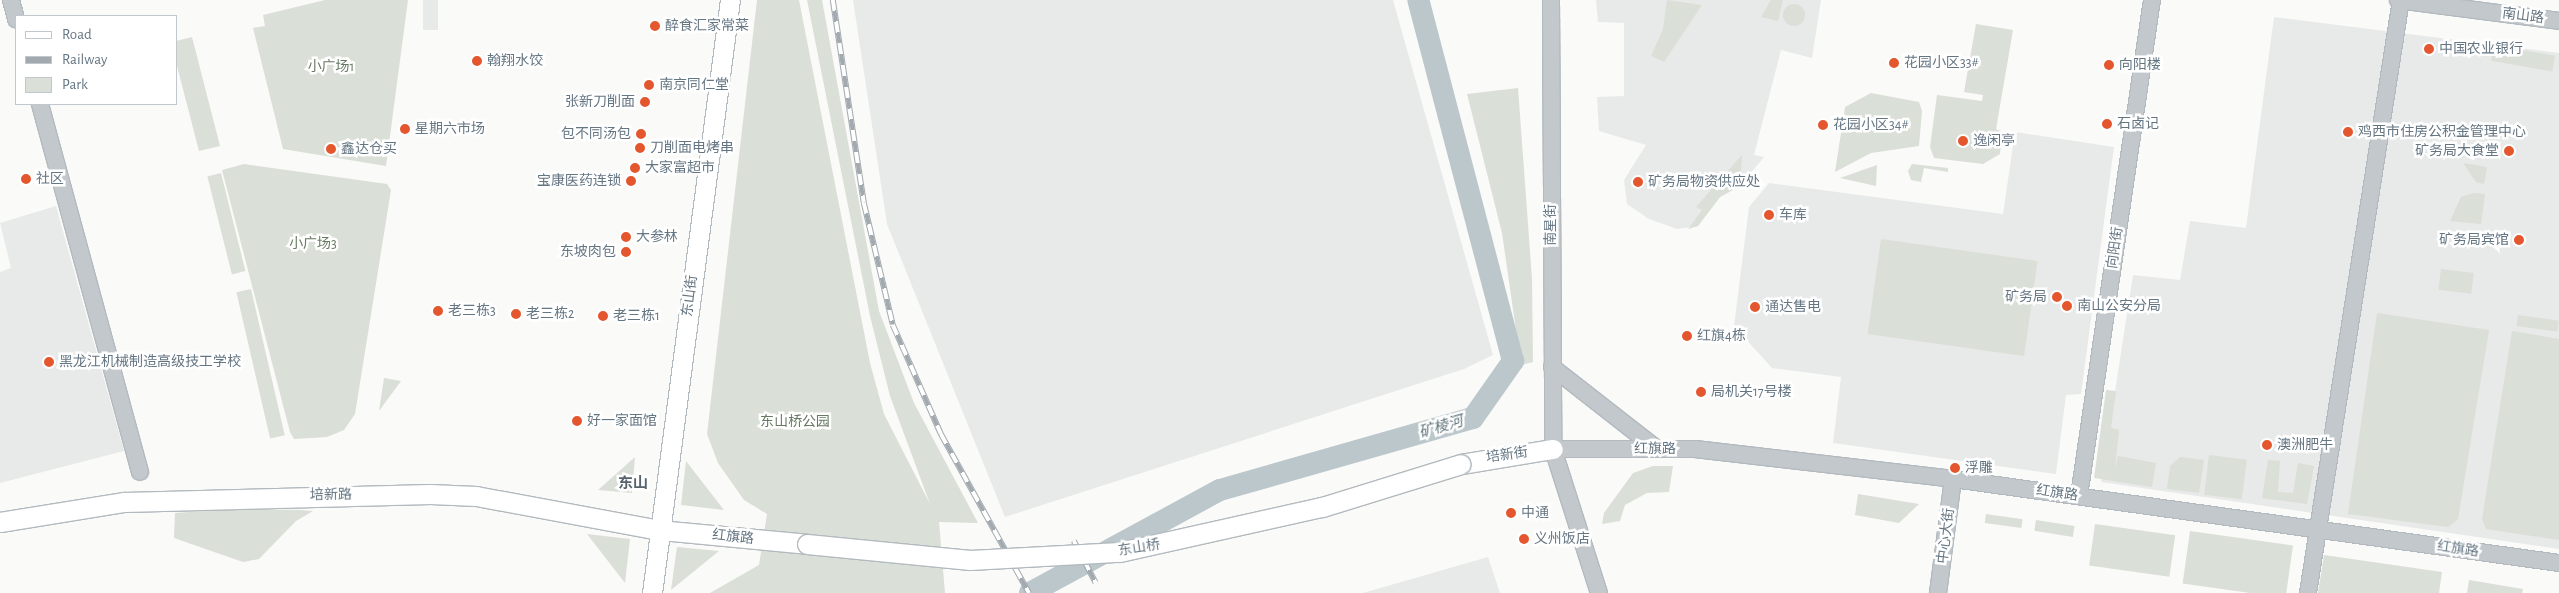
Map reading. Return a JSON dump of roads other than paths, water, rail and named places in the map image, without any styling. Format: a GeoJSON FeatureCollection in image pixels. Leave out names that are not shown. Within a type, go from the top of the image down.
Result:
{"type":"FeatureCollection","features":[{"type":"Feature","properties":{"kind":"main road","name":"东山街"},"geometry":{"type":"LineString","coordinates":[[652,593],[730,0]]}},
{"type":"Feature","properties":{"kind":"main road","name":"培新街"},"geometry":{"type":"LineString","coordinates":[[1461,464],[1553,449]]}},
{"type":"Feature","properties":{"kind":"main road","name":"东山桥"},"geometry":{"type":"LineString","coordinates":[[806,544],[970,560],[1120,552],[1302,512],[1461,464]]}},
{"type":"Feature","properties":{"kind":"main road","name":"培新路"},"geometry":{"type":"LineString","coordinates":[[0,522],[124,502],[430,494],[476,496],[660,530]]}},
{"type":"Feature","properties":{"kind":"main road","name":"红旗路"},"geometry":{"type":"LineString","coordinates":[[660,530],[806,544]]}},
{"type":"Feature","properties":{"kind":"street"},"geometry":{"type":"LineString","coordinates":[[11,0],[15,15]]}},
{"type":"Feature","properties":{"kind":"street","name":"南星街"},"geometry":{"type":"LineString","coordinates":[[1551,0],[1553,449],[1599,593]]}},
{"type":"Feature","properties":{"kind":"street","name":"向阳街"},"geometry":{"type":"LineString","coordinates":[[2079,496],[2152,0]]}},
{"type":"Feature","properties":{"kind":"street"},"geometry":{"type":"LineString","coordinates":[[2308,593],[2316,530],[2400,0]]}},
{"type":"Feature","properties":{"kind":"street","name":"南山路"},"geometry":{"type":"LineString","coordinates":[[2400,0],[2559,21]]}},
{"type":"Feature","properties":{"kind":"street"},"geometry":{"type":"LineString","coordinates":[[40,105],[140,472]]}},
{"type":"Feature","properties":{"kind":"street"},"geometry":{"type":"LineString","coordinates":[[1552,367],[1657,449]]}},
{"type":"Feature","properties":{"kind":"street","name":"红旗路"},"geometry":{"type":"LineString","coordinates":[[1553,449],[1695,449],[1953,479],[2559,563]]}},
{"type":"Feature","properties":{"kind":"street","name":"中心大街"},"geometry":{"type":"LineString","coordinates":[[1938,593],[1953,479]]}},
{"type":"Feature","properties":{"kind":"waterway","name":"矿棱河"},"geometry":{"type":"LineString","coordinates":[[1030,593],[1220,490],[1473,418],[1513,361],[1418,0]]}},
{"type":"Feature","properties":{"kind":"railway"},"geometry":{"type":"LineString","coordinates":[[833,0],[864,203],[893,325],[941,434],[1029,593]]}},
{"type":"Feature","properties":{"kind":"railway"},"geometry":{"type":"LineString","coordinates":[[1074,541],[1096,583]]}},
{"type":"Feature","properties":{"kind":"place","name":"醉食汇家常菜"},"geometry":{"type":"Point","coordinates":[655,26]}},
{"type":"Feature","properties":{"kind":"place","name":"中国农业银行"},"geometry":{"type":"Point","coordinates":[2429,49]}},
{"type":"Feature","properties":{"kind":"place","name":"翰翔水饺"},"geometry":{"type":"Point","coordinates":[477,61]}},
{"type":"Feature","properties":{"kind":"place","name":"花园小区33#"},"geometry":{"type":"Point","coordinates":[1894,63]}},
{"type":"Feature","properties":{"kind":"place","name":"向阳楼"},"geometry":{"type":"Point","coordinates":[2109,65]}},
{"type":"Feature","properties":{"kind":"place","name":"南京同仁堂"},"geometry":{"type":"Point","coordinates":[649,85]}},
{"type":"Feature","properties":{"kind":"place","name":"张新刀削面"},"geometry":{"type":"Point","coordinates":[645,102]}},
{"type":"Feature","properties":{"kind":"place","name":"石卤记"},"geometry":{"type":"Point","coordinates":[2107,124]}},
{"type":"Feature","properties":{"kind":"place","name":"花园小区34#"},"geometry":{"type":"Point","coordinates":[1823,125]}},
{"type":"Feature","properties":{"kind":"place","name":"星期六市场"},"geometry":{"type":"Point","coordinates":[405,129]}},
{"type":"Feature","properties":{"kind":"place","name":"鸡西市住房公积金管理中心"},"geometry":{"type":"Point","coordinates":[2348,132]}},
{"type":"Feature","properties":{"kind":"place","name":"包不同汤包"},"geometry":{"type":"Point","coordinates":[641,134]}},
{"type":"Feature","properties":{"kind":"place","name":"逸闲亭"},"geometry":{"type":"Point","coordinates":[1963,141]}},
{"type":"Feature","properties":{"kind":"place","name":"刀削面电烤串"},"geometry":{"type":"Point","coordinates":[640,148]}},
{"type":"Feature","properties":{"kind":"place","name":"鑫达仓买"},"geometry":{"type":"Point","coordinates":[331,149]}},
{"type":"Feature","properties":{"kind":"place","name":"矿务局大食堂"},"geometry":{"type":"Point","coordinates":[2509,151]}},
{"type":"Feature","properties":{"kind":"place","name":"大家富超市"},"geometry":{"type":"Point","coordinates":[635,168]}},
{"type":"Feature","properties":{"kind":"place","name":"社区"},"geometry":{"type":"Point","coordinates":[26,179]}},
{"type":"Feature","properties":{"kind":"place","name":"宝康医药连锁"},"geometry":{"type":"Point","coordinates":[631,181]}},
{"type":"Feature","properties":{"kind":"place","name":"矿务局物资供应处"},"geometry":{"type":"Point","coordinates":[1638,182]}},
{"type":"Feature","properties":{"kind":"place","name":"车库"},"geometry":{"type":"Point","coordinates":[1769,215]}},
{"type":"Feature","properties":{"kind":"place","name":"大参林"},"geometry":{"type":"Point","coordinates":[626,237]}},
{"type":"Feature","properties":{"kind":"place","name":"矿务局宾馆"},"geometry":{"type":"Point","coordinates":[2519,240]}},
{"type":"Feature","properties":{"kind":"place","name":"东坡肉包"},"geometry":{"type":"Point","coordinates":[626,252]}},
{"type":"Feature","properties":{"kind":"place","name":"矿务局"},"geometry":{"type":"Point","coordinates":[2057,297]}},
{"type":"Feature","properties":{"kind":"place","name":"南山公安分局"},"geometry":{"type":"Point","coordinates":[2067,306]}},
{"type":"Feature","properties":{"kind":"place","name":"通达售电"},"geometry":{"type":"Point","coordinates":[1755,307]}},
{"type":"Feature","properties":{"kind":"place","name":"老三栋3"},"geometry":{"type":"Point","coordinates":[438,311]}},
{"type":"Feature","properties":{"kind":"place","name":"老三栋2"},"geometry":{"type":"Point","coordinates":[516,314]}},
{"type":"Feature","properties":{"kind":"place","name":"老三栋1"},"geometry":{"type":"Point","coordinates":[603,316]}},
{"type":"Feature","properties":{"kind":"place","name":"红旗4栋"},"geometry":{"type":"Point","coordinates":[1687,336]}},
{"type":"Feature","properties":{"kind":"place","name":"黑龙江机械制造高级技工学校"},"geometry":{"type":"Point","coordinates":[49,362]}},
{"type":"Feature","properties":{"kind":"place","name":"局机关17号楼"},"geometry":{"type":"Point","coordinates":[1701,392]}},
{"type":"Feature","properties":{"kind":"place","name":"好一家面馆"},"geometry":{"type":"Point","coordinates":[577,421]}},
{"type":"Feature","properties":{"kind":"place","name":"澳洲肥牛"},"geometry":{"type":"Point","coordinates":[2267,445]}},
{"type":"Feature","properties":{"kind":"place","name":"浮雕"},"geometry":{"type":"Point","coordinates":[1955,468]}},
{"type":"Feature","properties":{"kind":"place","name":"中通"},"geometry":{"type":"Point","coordinates":[1511,513]}},
{"type":"Feature","properties":{"kind":"place","name":"义州饭店"},"geometry":{"type":"Point","coordinates":[1524,539]}},
{"type":"Feature","properties":{"kind":"district","name":"东山"},"geometry":{"type":"Point","coordinates":[633,484]}},
{"type":"Feature","properties":{"kind":"park label","name":"小广场1"},"geometry":{"type":"Point","coordinates":[331,67]}},
{"type":"Feature","properties":{"kind":"park label","name":"小广场3"},"geometry":{"type":"Point","coordinates":[313,244]}},
{"type":"Feature","properties":{"kind":"park label","name":"东山桥公园"},"geometry":{"type":"Point","coordinates":[795,422]}}]}
